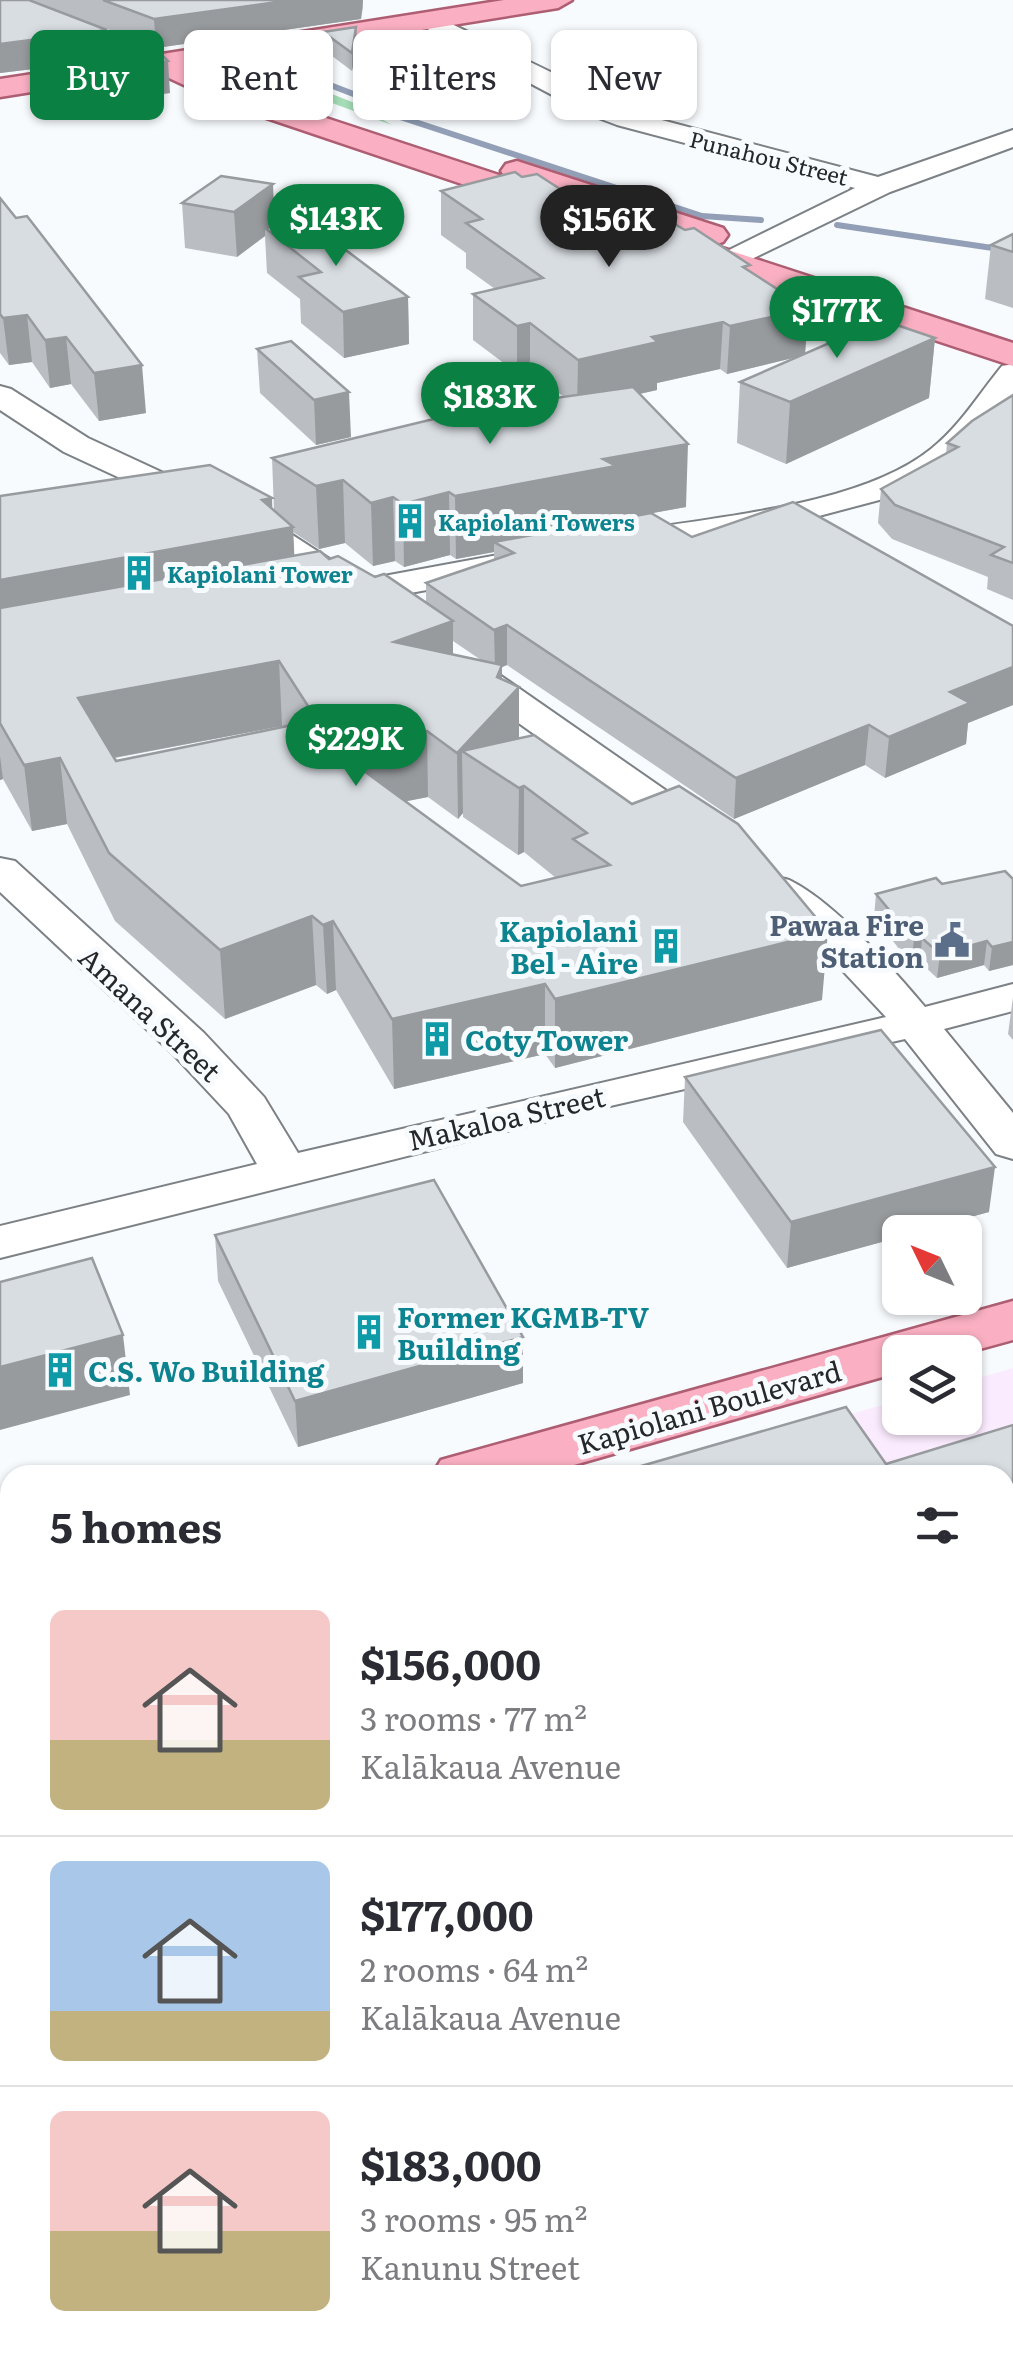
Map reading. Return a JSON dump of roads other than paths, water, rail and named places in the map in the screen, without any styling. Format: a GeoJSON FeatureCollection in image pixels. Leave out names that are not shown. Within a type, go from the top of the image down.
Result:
{"type":"FeatureCollection","features":[{"type":"Feature","properties":{"kind":"main road","name":"Punahou Street"},"geometry":{"type":"LineString","coordinates":[[387,0],[429,20]]}},
{"type":"Feature","properties":{"kind":"main road"},"geometry":{"type":"LineString","coordinates":[[333,36],[558,0]]}},
{"type":"Feature","properties":{"kind":"main road"},"geometry":{"type":"LineString","coordinates":[[0,2],[73,30]]}},
{"type":"Feature","properties":{"kind":"main road"},"geometry":{"type":"LineString","coordinates":[[0,88],[30,83]]}},
{"type":"Feature","properties":{"kind":"main road"},"geometry":{"type":"LineString","coordinates":[[333,119],[740,255],[1013,356]]}},
{"type":"Feature","properties":{"kind":"main road"},"geometry":{"type":"LineString","coordinates":[[740,255],[1013,332]]}},
{"type":"Feature","properties":{"kind":"main road","name":"Kapiolani Boulevard"},"geometry":{"type":"LineString","coordinates":[[498,1465],[1013,1320]]}},
{"type":"Feature","properties":{"kind":"street","name":"Punahou Street"},"geometry":{"type":"LineString","coordinates":[[429,20],[597,108],[626,119],[880,186]]}},
{"type":"Feature","properties":{"kind":"street"},"geometry":{"type":"LineString","coordinates":[[740,255],[880,186],[1013,138]]}},
{"type":"Feature","properties":{"kind":"street"},"geometry":{"type":"LineString","coordinates":[[974,152],[1013,161]]}},
{"type":"Feature","properties":{"kind":"street"},"geometry":{"type":"LineString","coordinates":[[585,550],[800,510],[902,480],[939,459],[1013,373]]}},
{"type":"Feature","properties":{"kind":"street"},"geometry":{"type":"LineString","coordinates":[[0,396],[46,430],[268,534],[400,622]]}},
{"type":"Feature","properties":{"kind":"street"},"geometry":{"type":"LineString","coordinates":[[90,488],[143,478]]}},
{"type":"Feature","properties":{"kind":"street"},"geometry":{"type":"LineString","coordinates":[[800,510],[838,535]]}},
{"type":"Feature","properties":{"kind":"street"},"geometry":{"type":"LineString","coordinates":[[304,602],[546,557]]}},
{"type":"Feature","properties":{"kind":"street"},"geometry":{"type":"LineString","coordinates":[[445,654],[738,861],[818,924],[913,1024],[1013,1144]]}},
{"type":"Feature","properties":{"kind":"street","name":"Amana Street"},"geometry":{"type":"LineString","coordinates":[[0,870],[188,1043],[248,1107],[285,1171]]}},
{"type":"Feature","properties":{"kind":"street","name":"Makaloa Street"},"geometry":{"type":"LineString","coordinates":[[0,1242],[1013,997]]}},
{"type":"Feature","properties":{"kind":"waterway"},"geometry":{"type":"LineString","coordinates":[[333,86],[394,115],[702,216],[761,220]]}},
{"type":"Feature","properties":{"kind":"waterway"},"geometry":{"type":"LineString","coordinates":[[837,225],[1013,251]]}},
{"type":"Feature","properties":{"kind":"place","name":"Kapiolani Towers"},"geometry":{"type":"Point","coordinates":[410,521]}},
{"type":"Feature","properties":{"kind":"place","name":"Kapiolani Tower"},"geometry":{"type":"Point","coordinates":[139,573]}},
{"type":"Feature","properties":{"kind":"place","name":"Pawaa Fire Station"},"geometry":{"type":"Point","coordinates":[952,940]}},
{"type":"Feature","properties":{"kind":"place","name":"Kapiolani Bel - Aire"},"geometry":{"type":"Point","coordinates":[666,946]}},
{"type":"Feature","properties":{"kind":"place","name":"Coty Tower"},"geometry":{"type":"Point","coordinates":[437,1039]}},
{"type":"Feature","properties":{"kind":"place","name":"Former KGMB-TV Building"},"geometry":{"type":"Point","coordinates":[369,1332]}},
{"type":"Feature","properties":{"kind":"place","name":"C.S. Wo Building"},"geometry":{"type":"Point","coordinates":[60,1370]}}]}
